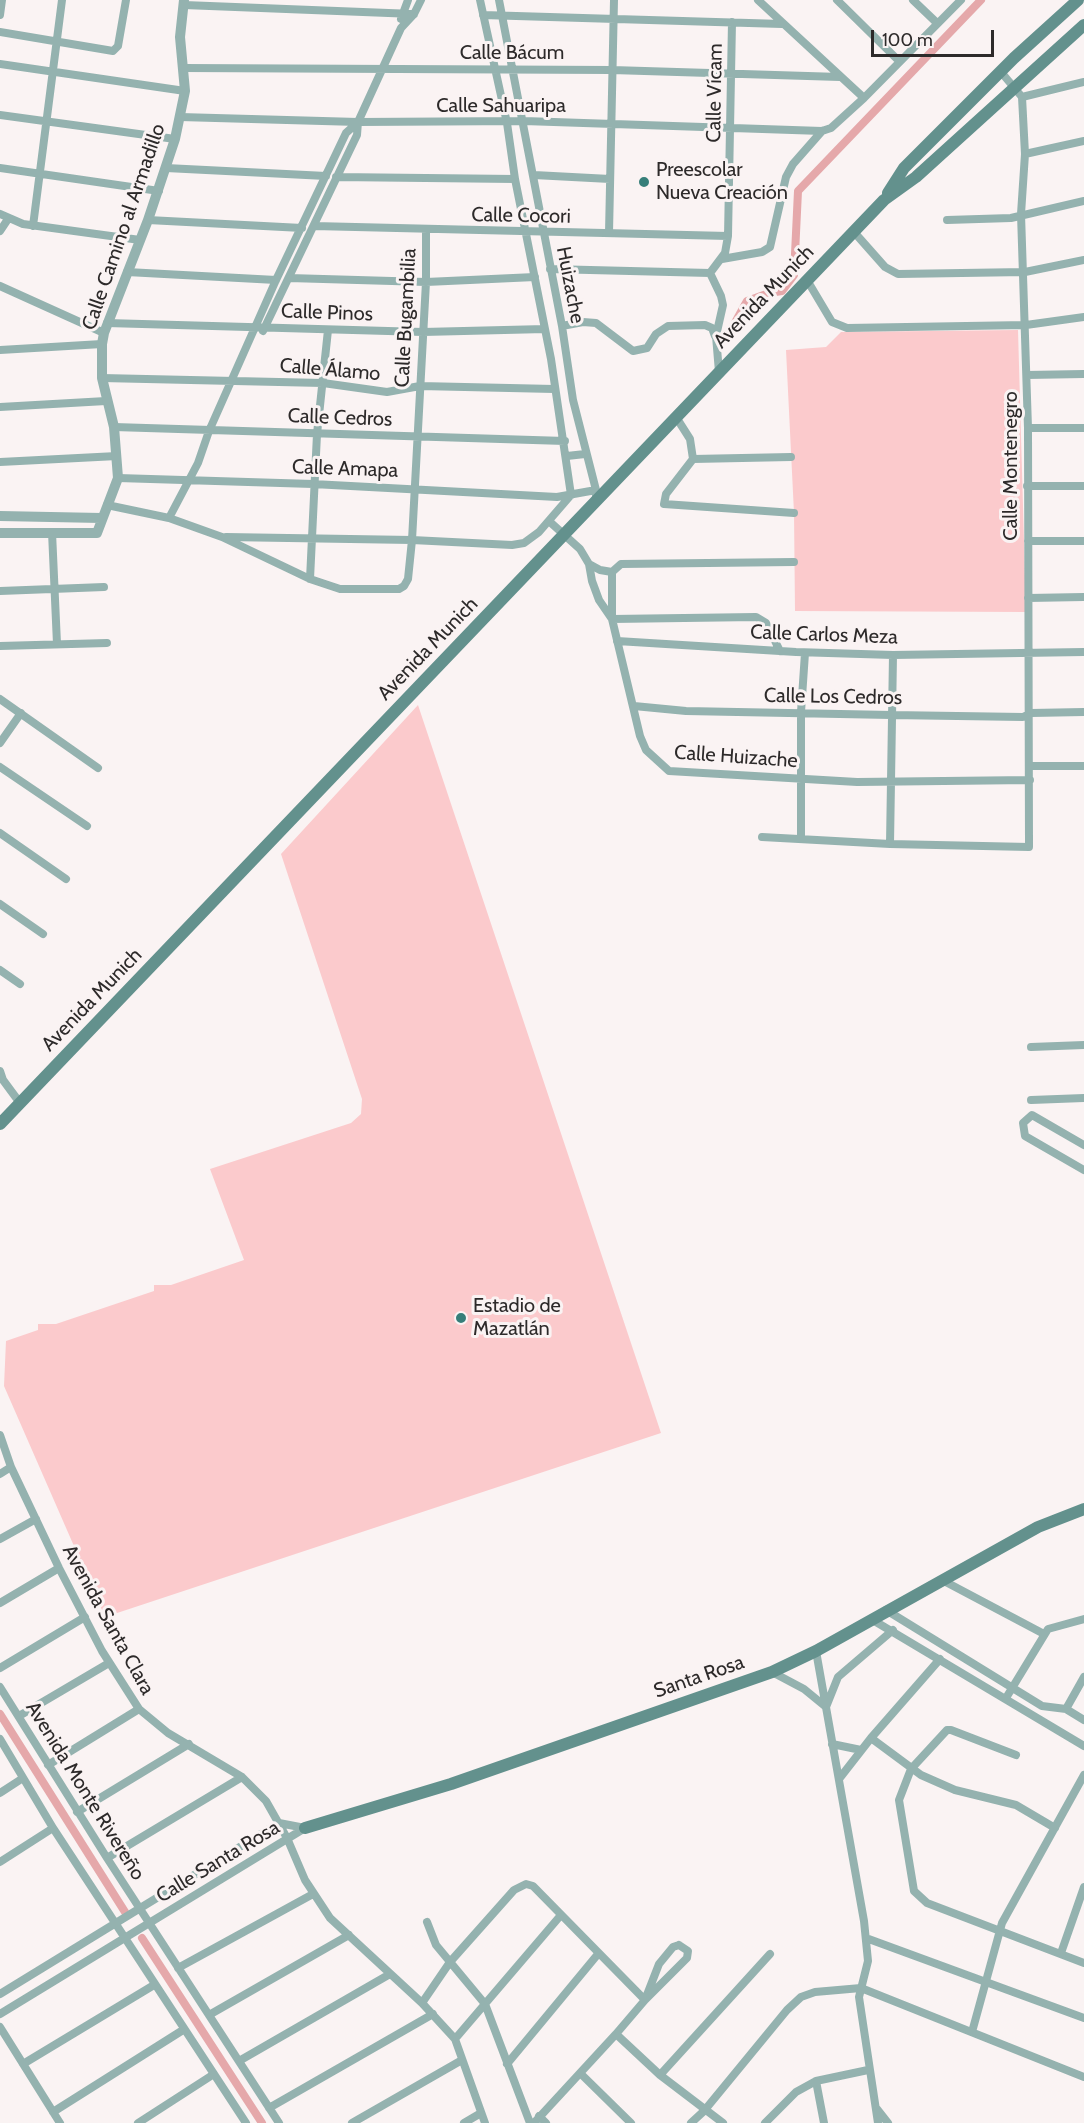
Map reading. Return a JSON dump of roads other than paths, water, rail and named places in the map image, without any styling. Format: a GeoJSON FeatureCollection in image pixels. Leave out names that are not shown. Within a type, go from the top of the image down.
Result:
{"type":"FeatureCollection","features":[{"type":"Feature","properties":{"kind":"main road"},"geometry":{"type":"LineString","coordinates":[[884,200],[904,168],[1014,58],[1078,3]]}},
{"type":"Feature","properties":{"kind":"main road"},"geometry":{"type":"LineString","coordinates":[[884,200],[916,177],[1084,25]]}},
{"type":"Feature","properties":{"kind":"main road"},"geometry":{"type":"LineString","coordinates":[[1014,58],[1037,68]]}},
{"type":"Feature","properties":{"kind":"main road","name":"Avenida Munich"},"geometry":{"type":"LineString","coordinates":[[0,1124],[564,534],[596,495],[676,417],[884,200]]}},
{"type":"Feature","properties":{"kind":"main road","name":"Santa Rosa"},"geometry":{"type":"LineString","coordinates":[[304,1828],[451,1784],[772,1672],[816,1651],[870,1618],[1038,1527],[1084,1509]]}},
{"type":"Feature","properties":{"kind":"street"},"geometry":{"type":"LineString","coordinates":[[0,15],[2,0]]}},
{"type":"Feature","properties":{"kind":"street"},"geometry":{"type":"LineString","coordinates":[[33,226],[62,0]]}},
{"type":"Feature","properties":{"kind":"street"},"geometry":{"type":"LineString","coordinates":[[0,32],[56,43],[116,50],[126,0]]}},
{"type":"Feature","properties":{"kind":"street"},"geometry":{"type":"LineString","coordinates":[[401,28],[402,14],[408,0]]}},
{"type":"Feature","properties":{"kind":"street"},"geometry":{"type":"LineString","coordinates":[[251,341],[266,328],[357,135],[358,122],[382,68],[401,28],[414,14],[420,0]]}},
{"type":"Feature","properties":{"kind":"street","name":"Huizache"},"geometry":{"type":"LineString","coordinates":[[480,0],[507,123],[515,179],[545,329],[565,441],[571,495]]}},
{"type":"Feature","properties":{"kind":"street","name":"Huizache"},"geometry":{"type":"LineString","coordinates":[[499,0],[562,326],[573,400],[596,495]]}},
{"type":"Feature","properties":{"kind":"street"},"geometry":{"type":"LineString","coordinates":[[609,233],[614,0]]}},
{"type":"Feature","properties":{"kind":"street"},"geometry":{"type":"LineString","coordinates":[[758,0],[864,98]]}},
{"type":"Feature","properties":{"kind":"street"},"geometry":{"type":"LineString","coordinates":[[837,0],[899,61]]}},
{"type":"Feature","properties":{"kind":"street"},"geometry":{"type":"LineString","coordinates":[[913,0],[937,23]]}},
{"type":"Feature","properties":{"kind":"street"},"geometry":{"type":"LineString","coordinates":[[722,259],[762,252],[770,247],[774,239],[786,177],[793,164],[822,131],[831,128],[864,98],[962,0]]}},
{"type":"Feature","properties":{"kind":"street"},"geometry":{"type":"LineString","coordinates":[[184,2],[414,14]]}},
{"type":"Feature","properties":{"kind":"street","name":"Calle Camino al Armadillo"},"geometry":{"type":"LineString","coordinates":[[52,531],[97,533],[118,478],[114,427],[102,378],[104,333],[159,191],[176,139],[185,91],[180,37],[184,2]]}},
{"type":"Feature","properties":{"kind":"street"},"geometry":{"type":"LineString","coordinates":[[483,15],[782,24]]}},
{"type":"Feature","properties":{"kind":"street","name":"Calle Vícam"},"geometry":{"type":"LineString","coordinates":[[710,273],[722,259],[728,236],[732,22]]}},
{"type":"Feature","properties":{"kind":"street"},"geometry":{"type":"LineString","coordinates":[[0,64],[185,91]]}},
{"type":"Feature","properties":{"kind":"street","name":"Calle Bácum"},"geometry":{"type":"LineString","coordinates":[[183,68],[612,70],[840,77]]}},
{"type":"Feature","properties":{"kind":"street"},"geometry":{"type":"LineString","coordinates":[[1001,72],[1022,97],[1084,82]]}},
{"type":"Feature","properties":{"kind":"street","name":"Calle Montenegro"},"geometry":{"type":"LineString","coordinates":[[890,844],[1029,847],[1031,713],[1025,272],[1021,214],[1025,154],[1022,97]]}},
{"type":"Feature","properties":{"kind":"street"},"geometry":{"type":"LineString","coordinates":[[0,115],[176,139]]}},
{"type":"Feature","properties":{"kind":"street","name":"Calle Sahuaripa"},"geometry":{"type":"LineString","coordinates":[[180,117],[358,122],[507,123],[524,121],[822,131]]}},
{"type":"Feature","properties":{"kind":"street"},"geometry":{"type":"LineString","coordinates":[[169,518],[198,463],[209,430],[251,341],[253,328],[346,134],[358,122]]}},
{"type":"Feature","properties":{"kind":"street"},"geometry":{"type":"LineString","coordinates":[[1025,154],[1084,141]]}},
{"type":"Feature","properties":{"kind":"street"},"geometry":{"type":"LineString","coordinates":[[0,168],[159,191]]}},
{"type":"Feature","properties":{"kind":"street"},"geometry":{"type":"LineString","coordinates":[[166,168],[326,176]]}},
{"type":"Feature","properties":{"kind":"street"},"geometry":{"type":"LineString","coordinates":[[534,175],[610,179]]}},
{"type":"Feature","properties":{"kind":"street"},"geometry":{"type":"LineString","coordinates":[[336,177],[515,179]]}},
{"type":"Feature","properties":{"kind":"street"},"geometry":{"type":"LineString","coordinates":[[947,220],[1011,219],[1021,214],[1084,201]]}},
{"type":"Feature","properties":{"kind":"street"},"geometry":{"type":"LineString","coordinates":[[0,231],[4,216],[33,226],[140,240]]}},
{"type":"Feature","properties":{"kind":"street"},"geometry":{"type":"LineString","coordinates":[[148,220],[302,228]]}},
{"type":"Feature","properties":{"kind":"street","name":"Calle Cocori"},"geometry":{"type":"LineString","coordinates":[[314,226],[426,231],[728,236]]}},
{"type":"Feature","properties":{"kind":"street","name":"Calle Bugambilia"},"geometry":{"type":"LineString","coordinates":[[310,579],[340,589],[359,591],[399,589],[408,579],[426,282],[426,231]]}},
{"type":"Feature","properties":{"kind":"street"},"geometry":{"type":"LineString","coordinates":[[854,232],[885,267],[898,274],[1025,272],[1084,260]]}},
{"type":"Feature","properties":{"kind":"street"},"geometry":{"type":"LineString","coordinates":[[550,269],[710,273],[723,305],[716,336],[719,372]]}},
{"type":"Feature","properties":{"kind":"street"},"geometry":{"type":"LineString","coordinates":[[127,272],[276,280]]}},
{"type":"Feature","properties":{"kind":"street"},"geometry":{"type":"LineString","coordinates":[[289,278],[426,282],[535,277]]}},
{"type":"Feature","properties":{"kind":"street"},"geometry":{"type":"LineString","coordinates":[[807,280],[825,312],[838,326],[1026,325],[1084,317]]}},
{"type":"Feature","properties":{"kind":"street"},"geometry":{"type":"LineString","coordinates":[[0,286],[104,333]]}},
{"type":"Feature","properties":{"kind":"street"},"geometry":{"type":"LineString","coordinates":[[562,326],[583,322],[596,323],[633,351],[647,348],[656,334],[668,326],[705,325],[712,328],[716,336]]}},
{"type":"Feature","properties":{"kind":"street","name":"Calle Pinos"},"geometry":{"type":"LineString","coordinates":[[0,350],[104,333],[253,328],[423,332],[545,329]]}},
{"type":"Feature","properties":{"kind":"street"},"geometry":{"type":"LineString","coordinates":[[107,506],[169,518],[222,537],[310,579],[313,484],[328,330]]}},
{"type":"Feature","properties":{"kind":"street"},"geometry":{"type":"LineString","coordinates":[[1027,375],[1084,374]]}},
{"type":"Feature","properties":{"kind":"street","name":"Calle Álamo"},"geometry":{"type":"LineString","coordinates":[[102,378],[323,383],[387,392],[420,386],[554,389]]}},
{"type":"Feature","properties":{"kind":"street"},"geometry":{"type":"LineString","coordinates":[[557,401],[573,400]]}},
{"type":"Feature","properties":{"kind":"street"},"geometry":{"type":"LineString","coordinates":[[0,407],[106,401]]}},
{"type":"Feature","properties":{"kind":"street"},"geometry":{"type":"LineString","coordinates":[[676,417],[690,439],[693,459],[666,494],[663,501],[666,505],[794,513]]}},
{"type":"Feature","properties":{"kind":"street","name":"Calle Cedros"},"geometry":{"type":"LineString","coordinates":[[114,427],[565,441]]}},
{"type":"Feature","properties":{"kind":"street"},"geometry":{"type":"LineString","coordinates":[[1028,428],[1084,428]]}},
{"type":"Feature","properties":{"kind":"street"},"geometry":{"type":"LineString","coordinates":[[567,456],[585,453]]}},
{"type":"Feature","properties":{"kind":"street"},"geometry":{"type":"LineString","coordinates":[[0,462],[117,456]]}},
{"type":"Feature","properties":{"kind":"street"},"geometry":{"type":"LineString","coordinates":[[693,459],[791,458]]}},
{"type":"Feature","properties":{"kind":"street","name":"Calle Amapa"},"geometry":{"type":"LineString","coordinates":[[118,478],[414,488],[557,497],[596,495]]}},
{"type":"Feature","properties":{"kind":"street"},"geometry":{"type":"LineString","coordinates":[[1027,486],[1084,486]]}},
{"type":"Feature","properties":{"kind":"street"},"geometry":{"type":"LineString","coordinates":[[222,537],[412,540],[512,545],[524,543],[550,522],[571,495]]}},
{"type":"Feature","properties":{"kind":"street"},"geometry":{"type":"LineString","coordinates":[[0,516],[101,518]]}},
{"type":"Feature","properties":{"kind":"street","name":"Calle Huizache"},"geometry":{"type":"LineString","coordinates":[[550,522],[580,549],[589,564],[599,600],[612,619],[646,750],[669,771],[801,779],[1030,780]]}},
{"type":"Feature","properties":{"kind":"street"},"geometry":{"type":"LineString","coordinates":[[0,533],[52,531],[57,645]]}},
{"type":"Feature","properties":{"kind":"street"},"geometry":{"type":"LineString","coordinates":[[1028,542],[1084,541]]}},
{"type":"Feature","properties":{"kind":"street"},"geometry":{"type":"LineString","coordinates":[[589,564],[600,570],[613,569],[621,564],[795,562]]}},
{"type":"Feature","properties":{"kind":"street"},"geometry":{"type":"LineString","coordinates":[[613,569],[612,619],[756,617],[766,623],[780,651]]}},
{"type":"Feature","properties":{"kind":"street"},"geometry":{"type":"LineString","coordinates":[[0,591],[56,587],[104,587]]}},
{"type":"Feature","properties":{"kind":"street"},"geometry":{"type":"LineString","coordinates":[[1028,598],[1084,597]]}},
{"type":"Feature","properties":{"kind":"street","name":"Calle Carlos Meza"},"geometry":{"type":"LineString","coordinates":[[617,641],[805,653],[893,655],[1029,651],[1084,652]]}},
{"type":"Feature","properties":{"kind":"street"},"geometry":{"type":"LineString","coordinates":[[0,646],[107,643]]}},
{"type":"Feature","properties":{"kind":"street"},"geometry":{"type":"LineString","coordinates":[[801,839],[801,712],[805,653]]}},
{"type":"Feature","properties":{"kind":"street"},"geometry":{"type":"LineString","coordinates":[[762,837],[890,844],[893,655]]}},
{"type":"Feature","properties":{"kind":"street"},"geometry":{"type":"LineString","coordinates":[[0,699],[98,768]]}},
{"type":"Feature","properties":{"kind":"street","name":"Calle Los Cedros"},"geometry":{"type":"LineString","coordinates":[[634,706],[686,711],[801,712],[891,716],[1023,717],[1031,713],[1084,712]]}},
{"type":"Feature","properties":{"kind":"street"},"geometry":{"type":"LineString","coordinates":[[0,743],[21,713]]}},
{"type":"Feature","properties":{"kind":"street"},"geometry":{"type":"LineString","coordinates":[[1031,766],[1084,765]]}},
{"type":"Feature","properties":{"kind":"street"},"geometry":{"type":"LineString","coordinates":[[0,767],[87,826]]}},
{"type":"Feature","properties":{"kind":"street"},"geometry":{"type":"LineString","coordinates":[[0,833],[66,879]]}},
{"type":"Feature","properties":{"kind":"street"},"geometry":{"type":"LineString","coordinates":[[0,904],[43,934]]}},
{"type":"Feature","properties":{"kind":"street"},"geometry":{"type":"LineString","coordinates":[[0,970],[20,984]]}},
{"type":"Feature","properties":{"kind":"street"},"geometry":{"type":"LineString","coordinates":[[1031,1047],[1084,1045]]}},
{"type":"Feature","properties":{"kind":"street"},"geometry":{"type":"LineString","coordinates":[[0,1071],[3,1080],[20,1103]]}},
{"type":"Feature","properties":{"kind":"street"},"geometry":{"type":"LineString","coordinates":[[1031,1100],[1084,1098]]}},
{"type":"Feature","properties":{"kind":"street"},"geometry":{"type":"LineString","coordinates":[[1084,1145],[1032,1115],[1023,1123],[1025,1136],[1084,1170]]}},
{"type":"Feature","properties":{"kind":"street","name":"Avenida Santa Clara"},"geometry":{"type":"LineString","coordinates":[[0,1435],[11,1467],[59,1568],[110,1663],[139,1709],[157,1727],[242,1777],[266,1801],[287,1838],[313,1894],[330,1918],[422,2003],[454,2039],[485,2123]]}},
{"type":"Feature","properties":{"kind":"street"},"geometry":{"type":"LineString","coordinates":[[0,1474],[11,1467]]}},
{"type":"Feature","properties":{"kind":"street"},"geometry":{"type":"LineString","coordinates":[[0,1539],[36,1519]]}},
{"type":"Feature","properties":{"kind":"street"},"geometry":{"type":"LineString","coordinates":[[0,1603],[59,1568]]}},
{"type":"Feature","properties":{"kind":"street"},"geometry":{"type":"LineString","coordinates":[[942,1580],[1044,1634]]}},
{"type":"Feature","properties":{"kind":"street"},"geometry":{"type":"LineString","coordinates":[[886,1610],[1042,1706],[1066,1709],[1084,1720]]}},
{"type":"Feature","properties":{"kind":"street"},"geometry":{"type":"LineString","coordinates":[[0,1668],[85,1617]]}},
{"type":"Feature","properties":{"kind":"street"},"geometry":{"type":"LineString","coordinates":[[870,1618],[1084,1746]]}},
{"type":"Feature","properties":{"kind":"street"},"geometry":{"type":"LineString","coordinates":[[1006,1698],[1011,1686],[1044,1634],[1058,1625],[1084,1620]]}},
{"type":"Feature","properties":{"kind":"street"},"geometry":{"type":"LineString","coordinates":[[826,1707],[838,1677],[892,1630]]}},
{"type":"Feature","properties":{"kind":"street"},"geometry":{"type":"LineString","coordinates":[[816,1651],[866,1938],[867,1968],[859,1997],[868,2070],[878,2123]]}},
{"type":"Feature","properties":{"kind":"street"},"geometry":{"type":"LineString","coordinates":[[839,1779],[871,1738],[940,1659]]}},
{"type":"Feature","properties":{"kind":"street"},"geometry":{"type":"LineString","coordinates":[[19,1716],[110,1663]]}},
{"type":"Feature","properties":{"kind":"street"},"geometry":{"type":"LineString","coordinates":[[772,1672],[804,1689],[826,1707]]}},
{"type":"Feature","properties":{"kind":"street"},"geometry":{"type":"LineString","coordinates":[[1066,1709],[1084,1677]]}},
{"type":"Feature","properties":{"kind":"street","name":"Avenida Monte Rivereño"},"geometry":{"type":"LineString","coordinates":[[0,1687],[77,1812],[279,2123]]}},
{"type":"Feature","properties":{"kind":"street"},"geometry":{"type":"LineString","coordinates":[[48,1765],[139,1709]]}},
{"type":"Feature","properties":{"kind":"street"},"geometry":{"type":"LineString","coordinates":[[1016,1755],[954,1730],[947,1730],[911,1769],[899,1800],[914,1891],[927,1903],[1084,1963]]}},
{"type":"Feature","properties":{"kind":"street"},"geometry":{"type":"LineString","coordinates":[[871,1738],[911,1769],[955,1790],[1016,1805],[1055,1828]]}},
{"type":"Feature","properties":{"kind":"street"},"geometry":{"type":"LineString","coordinates":[[0,1739],[53,1828],[243,2122]]}},
{"type":"Feature","properties":{"kind":"street"},"geometry":{"type":"LineString","coordinates":[[77,1812],[189,1744]]}},
{"type":"Feature","properties":{"kind":"street"},"geometry":{"type":"LineString","coordinates":[[832,1744],[861,1750]]}},
{"type":"Feature","properties":{"kind":"street"},"geometry":{"type":"LineString","coordinates":[[972,2032],[999,1931],[1084,1774]]}},
{"type":"Feature","properties":{"kind":"street"},"geometry":{"type":"LineString","coordinates":[[107,1858],[242,1777]]}},
{"type":"Feature","properties":{"kind":"street"},"geometry":{"type":"LineString","coordinates":[[0,1793],[23,1778]]}},
{"type":"Feature","properties":{"kind":"street","name":"Calle Santa Rosa"},"geometry":{"type":"LineString","coordinates":[[0,1994],[279,1823],[304,1828]]}},
{"type":"Feature","properties":{"kind":"street"},"geometry":{"type":"LineString","coordinates":[[0,1862],[53,1828]]}},
{"type":"Feature","properties":{"kind":"street","name":"Calle Santa Rosa"},"geometry":{"type":"LineString","coordinates":[[0,2014],[304,1828]]}},
{"type":"Feature","properties":{"kind":"street"},"geometry":{"type":"LineString","coordinates":[[422,2003],[450,1962],[520,1885],[533,1886],[645,2000]]}},
{"type":"Feature","properties":{"kind":"street"},"geometry":{"type":"LineString","coordinates":[[1060,1953],[1081,1901],[1084,1887]]}},
{"type":"Feature","properties":{"kind":"street"},"geometry":{"type":"LineString","coordinates":[[178,1968],[313,1894]]}},
{"type":"Feature","properties":{"kind":"street"},"geometry":{"type":"LineString","coordinates":[[454,2039],[561,1915]]}},
{"type":"Feature","properties":{"kind":"street"},"geometry":{"type":"LineString","coordinates":[[427,1922],[436,1945],[485,2004],[507,2064],[534,2121]]}},
{"type":"Feature","properties":{"kind":"street"},"geometry":{"type":"LineString","coordinates":[[209,2015],[348,1935]]}},
{"type":"Feature","properties":{"kind":"street"},"geometry":{"type":"LineString","coordinates":[[866,1938],[1084,2018]]}},
{"type":"Feature","properties":{"kind":"street"},"geometry":{"type":"LineString","coordinates":[[534,2121],[645,2000],[687,1958],[685,1947],[673,1947],[659,1964],[645,2000]]}},
{"type":"Feature","properties":{"kind":"street"},"geometry":{"type":"LineString","coordinates":[[507,2064],[598,1954]]}},
{"type":"Feature","properties":{"kind":"street"},"geometry":{"type":"LineString","coordinates":[[660,2075],[770,1954]]}},
{"type":"Feature","properties":{"kind":"street"},"geometry":{"type":"LineString","coordinates":[[238,2061],[390,1974]]}},
{"type":"Feature","properties":{"kind":"street"},"geometry":{"type":"LineString","coordinates":[[23,2064],[154,1985]]}},
{"type":"Feature","properties":{"kind":"street"},"geometry":{"type":"LineString","coordinates":[[691,2123],[704,2111],[801,1997],[815,1992],[861,1988],[1084,2077]]}},
{"type":"Feature","properties":{"kind":"street"},"geometry":{"type":"LineString","coordinates":[[269,2108],[433,2014]]}},
{"type":"Feature","properties":{"kind":"street"},"geometry":{"type":"LineString","coordinates":[[0,2027],[60,2123]]}},
{"type":"Feature","properties":{"kind":"street"},"geometry":{"type":"LineString","coordinates":[[53,2112],[183,2030]]}},
{"type":"Feature","properties":{"kind":"street"},"geometry":{"type":"LineString","coordinates":[[616,2034],[660,2075],[704,2111],[723,2123]]}},
{"type":"Feature","properties":{"kind":"street"},"geometry":{"type":"LineString","coordinates":[[352,2123],[462,2060]]}},
{"type":"Feature","properties":{"kind":"street"},"geometry":{"type":"LineString","coordinates":[[765,2123],[796,2092],[816,2081],[868,2070]]}},
{"type":"Feature","properties":{"kind":"street"},"geometry":{"type":"LineString","coordinates":[[580,2073],[631,2123]]}},
{"type":"Feature","properties":{"kind":"street"},"geometry":{"type":"LineString","coordinates":[[138,2123],[214,2074]]}},
{"type":"Feature","properties":{"kind":"street"},"geometry":{"type":"LineString","coordinates":[[816,2081],[824,2123]]}},
{"type":"Feature","properties":{"kind":"street"},"geometry":{"type":"LineString","coordinates":[[875,2106],[888,2123]]}},
{"type":"Feature","properties":{"kind":"street"},"geometry":{"type":"LineString","coordinates":[[464,2123],[481,2113]]}},
{"type":"Feature","properties":{"kind":"street"},"geometry":{"type":"LineString","coordinates":[[534,2121],[546,2123]]}},
{"type":"Feature","properties":{"kind":"waterway"},"geometry":{"type":"LineString","coordinates":[[732,328],[747,301],[782,291],[794,275],[798,191],[981,0]]}},
{"type":"Feature","properties":{"kind":"waterway"},"geometry":{"type":"LineString","coordinates":[[0,1714],[125,1912]]}},
{"type":"Feature","properties":{"kind":"waterway"},"geometry":{"type":"LineString","coordinates":[[142,1938],[262,2123]]}},
{"type":"Feature","properties":{"kind":"place","name":"Preescolar Nueva Creación"},"geometry":{"type":"Point","coordinates":[644,182]}},
{"type":"Feature","properties":{"kind":"place","name":"Estadio de Mazatlán"},"geometry":{"type":"Point","coordinates":[461,1318]}}]}
